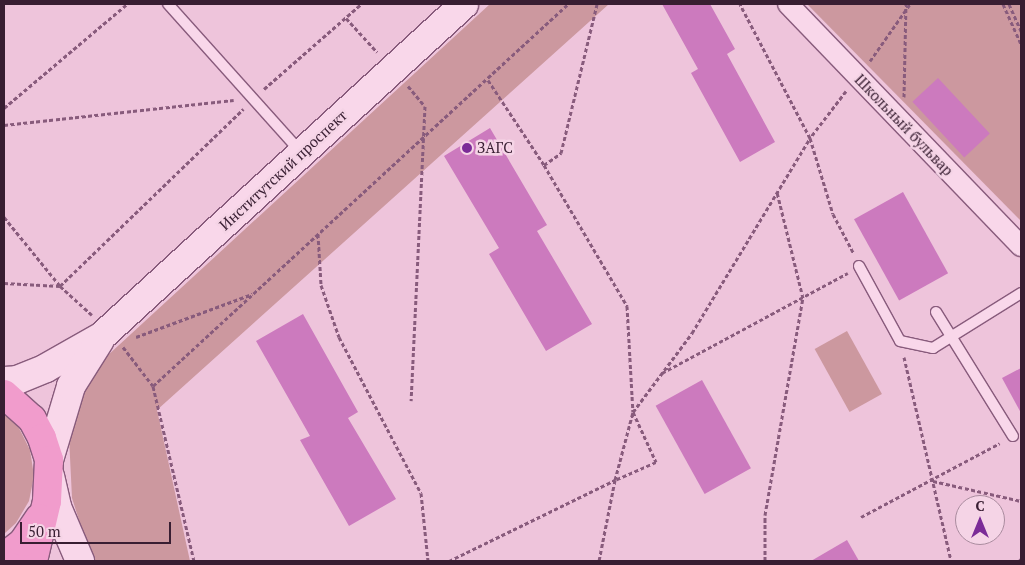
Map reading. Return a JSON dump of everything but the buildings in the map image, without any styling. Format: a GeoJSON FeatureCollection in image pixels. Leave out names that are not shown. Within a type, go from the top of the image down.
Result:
{"type":"FeatureCollection","features":[{"type":"Feature","properties":{"kind":"main road","name":"Институтский проспект"},"geometry":{"type":"LineString","coordinates":[[98,327],[302,154],[464,4]]}},
{"type":"Feature","properties":{"kind":"main road"},"geometry":{"type":"LineString","coordinates":[[4,381],[17,380],[46,368],[98,327]]}},
{"type":"Feature","properties":{"kind":"main road"},"geometry":{"type":"LineString","coordinates":[[4,557],[23,542],[37,523],[71,386],[98,327]]}},
{"type":"Feature","properties":{"kind":"main road"},"geometry":{"type":"LineString","coordinates":[[4,394],[32,420],[42,438],[48,479],[57,507],[80,561]]}},
{"type":"Feature","properties":{"kind":"main road"},"geometry":{"type":"LineString","coordinates":[[33,561],[48,479]]}},
{"type":"Feature","properties":{"kind":"street","name":"Школьный бульвар"},"geometry":{"type":"LineString","coordinates":[[788,4],[1021,246]]}},
{"type":"Feature","properties":{"kind":"lane"},"geometry":{"type":"LineString","coordinates":[[168,4],[254,98],[302,154]]}},
{"type":"Feature","properties":{"kind":"lane"},"geometry":{"type":"LineString","coordinates":[[859,266],[900,341],[933,348],[949,336],[1021,293]]}},
{"type":"Feature","properties":{"kind":"lane"},"geometry":{"type":"LineString","coordinates":[[936,312],[949,336],[1013,436]]}},
{"type":"Feature","properties":{"kind":"path"},"geometry":{"type":"LineString","coordinates":[[4,108],[127,4]]}},
{"type":"Feature","properties":{"kind":"path"},"geometry":{"type":"LineString","coordinates":[[4,282],[60,286],[254,98],[362,4]]}},
{"type":"Feature","properties":{"kind":"path"},"geometry":{"type":"LineString","coordinates":[[153,386],[424,139],[568,4]]}},
{"type":"Feature","properties":{"kind":"path"},"geometry":{"type":"LineString","coordinates":[[544,165],[561,153],[597,4]]}},
{"type":"Feature","properties":{"kind":"path"},"geometry":{"type":"LineString","coordinates":[[662,374],[859,266],[834,214],[810,138],[740,4]]}},
{"type":"Feature","properties":{"kind":"path"},"geometry":{"type":"LineString","coordinates":[[1003,4],[1021,44]]}},
{"type":"Feature","properties":{"kind":"path"},"geometry":{"type":"LineString","coordinates":[[1009,4],[1021,30]]}},
{"type":"Feature","properties":{"kind":"path"},"geometry":{"type":"LineString","coordinates":[[633,412],[692,333],[810,138],[858,76],[907,5]]}},
{"type":"Feature","properties":{"kind":"path"},"geometry":{"type":"LineString","coordinates":[[904,100],[907,5]]}},
{"type":"Feature","properties":{"kind":"path"},"geometry":{"type":"LineString","coordinates":[[346,18],[425,106],[411,401]]}},
{"type":"Feature","properties":{"kind":"path"},"geometry":{"type":"LineString","coordinates":[[488,80],[544,165],[627,306],[633,412],[614,480],[600,561]]}},
{"type":"Feature","properties":{"kind":"path"},"geometry":{"type":"LineString","coordinates":[[4,125],[254,98]]}},
{"type":"Feature","properties":{"kind":"path"},"geometry":{"type":"LineString","coordinates":[[765,561],[765,515],[803,298],[777,192]]}},
{"type":"Feature","properties":{"kind":"path"},"geometry":{"type":"LineString","coordinates":[[4,217],[60,286],[98,327]]}},
{"type":"Feature","properties":{"kind":"path"},"geometry":{"type":"LineString","coordinates":[[318,234],[321,286],[339,337],[422,493],[428,561]]}},
{"type":"Feature","properties":{"kind":"path"},"geometry":{"type":"LineString","coordinates":[[194,561],[153,386],[120,344],[256,292]]}},
{"type":"Feature","properties":{"kind":"path"},"geometry":{"type":"LineString","coordinates":[[900,341],[951,561]]}},
{"type":"Feature","properties":{"kind":"path"},"geometry":{"type":"LineString","coordinates":[[449,561],[614,480],[656,462],[633,412]]}},
{"type":"Feature","properties":{"kind":"path"},"geometry":{"type":"LineString","coordinates":[[861,517],[1013,436]]}},
{"type":"Feature","properties":{"kind":"path"},"geometry":{"type":"LineString","coordinates":[[932,480],[1021,501]]}},
{"type":"Feature","properties":{"kind":"shaded area"},"geometry":{"type":"Polygon","coordinates":[[[490,4],[609,4],[157,410],[190,561],[92,561],[72,498],[69,437],[75,400],[94,368],[490,4]]]}},
{"type":"Feature","properties":{"kind":"shaded area"},"geometry":{"type":"Polygon","coordinates":[[[807,4],[1021,4],[1021,221],[807,4]]]}},
{"type":"Feature","properties":{"kind":"shaded area"},"geometry":{"type":"Polygon","coordinates":[[[847,331],[882,394],[850,412],[815,349],[847,331]]]}},
{"type":"Feature","properties":{"kind":"shaded area"},"geometry":{"type":"Polygon","coordinates":[[[4,413],[19,428],[30,450],[34,476],[29,501],[16,523],[4,534],[4,413]]]}},
{"type":"Feature","properties":{"kind":"place","name":"ЗАГС"},"geometry":{"type":"Point","coordinates":[467,148]}}]}
